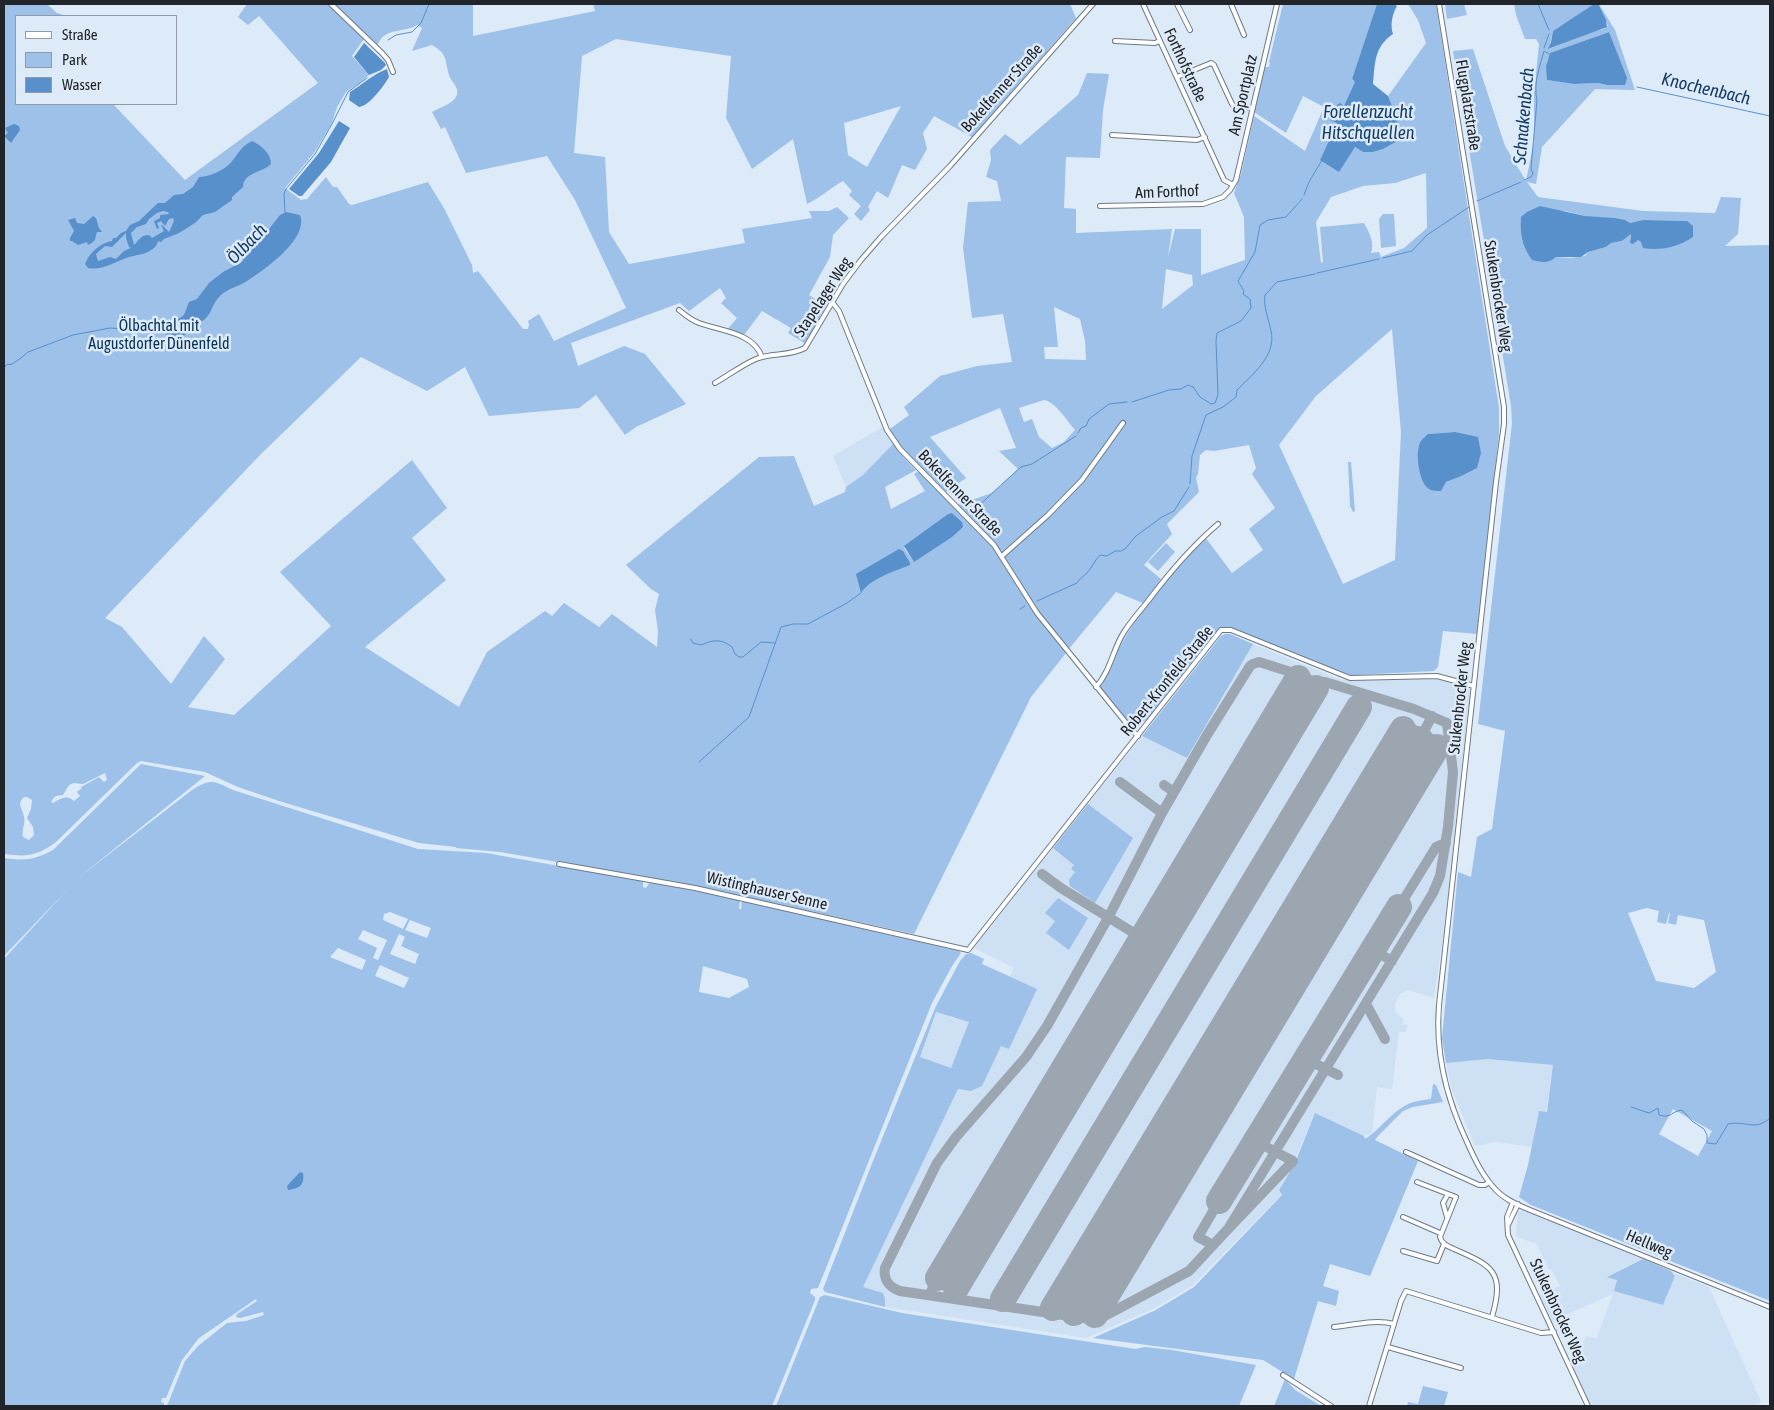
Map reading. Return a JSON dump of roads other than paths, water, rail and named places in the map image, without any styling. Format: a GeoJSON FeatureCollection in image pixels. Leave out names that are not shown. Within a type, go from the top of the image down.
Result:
{"type":"FeatureCollection","features":[{"type":"Feature","properties":{"kind":"street"},"geometry":{"type":"LineString","coordinates":[[331,4],[388,60],[393,72]]}},
{"type":"Feature","properties":{"kind":"street","name":"Bokelfenner Straße"},"geometry":{"type":"LineString","coordinates":[[867,254],[950,166],[1094,4]]}},
{"type":"Feature","properties":{"kind":"street","name":"Forthofstraße"},"geometry":{"type":"LineString","coordinates":[[1143,4],[1224,180],[1233,185]]}},
{"type":"Feature","properties":{"kind":"street"},"geometry":{"type":"LineString","coordinates":[[1177,4],[1190,30]]}},
{"type":"Feature","properties":{"kind":"street"},"geometry":{"type":"LineString","coordinates":[[1231,4],[1244,35]]}},
{"type":"Feature","properties":{"kind":"street","name":"Am Sportplatz"},"geometry":{"type":"LineString","coordinates":[[1230,190],[1236,180],[1277,4]]}},
{"type":"Feature","properties":{"kind":"street","name":"Flugplatzstraße"},"geometry":{"type":"LineString","coordinates":[[1439,4],[1472,209]]}},
{"type":"Feature","properties":{"kind":"street"},"geometry":{"type":"LineString","coordinates":[[1115,41],[1155,43],[1160,41]]}},
{"type":"Feature","properties":{"kind":"street"},"geometry":{"type":"LineString","coordinates":[[1177,78],[1211,63],[1214,64],[1232,104],[1236,108],[1253,108]]}},
{"type":"Feature","properties":{"kind":"street"},"geometry":{"type":"LineString","coordinates":[[1112,135],[1197,140],[1205,138]]}},
{"type":"Feature","properties":{"kind":"street","name":"Am Forthof"},"geometry":{"type":"LineString","coordinates":[[1100,206],[1202,204],[1223,197],[1230,190]]}},
{"type":"Feature","properties":{"kind":"street","name":"Stukenbrocker Weg"},"geometry":{"type":"LineString","coordinates":[[1472,209],[1504,407],[1504,424],[1439,1005],[1438,1040],[1441,1069],[1448,1096],[1471,1152],[1489,1182],[1504,1197],[1515,1203],[1507,1227],[1508,1235],[1588,1406]]}},
{"type":"Feature","properties":{"kind":"street","name":"Stapelager Weg"},"geometry":{"type":"LineString","coordinates":[[715,383],[756,359],[795,353],[805,348],[843,284],[867,254]]}},
{"type":"Feature","properties":{"kind":"street","name":"Bokelfenner Straße"},"geometry":{"type":"LineString","coordinates":[[832,302],[839,311],[887,430],[900,449],[994,544],[1037,614],[1138,736]]}},
{"type":"Feature","properties":{"kind":"street"},"geometry":{"type":"LineString","coordinates":[[679,310],[687,317],[699,323],[744,337],[756,347],[762,358]]}},
{"type":"Feature","properties":{"kind":"street"},"geometry":{"type":"LineString","coordinates":[[1002,556],[1048,515],[1082,480],[1123,423]]}},
{"type":"Feature","properties":{"kind":"street"},"geometry":{"type":"LineString","coordinates":[[1096,687],[1106,671],[1125,631],[1177,564],[1196,543],[1218,524]]}},
{"type":"Feature","properties":{"kind":"street","name":"Robert-Kronfeld-Straße"},"geometry":{"type":"LineString","coordinates":[[967,950],[975,943],[1219,632],[1231,630],[1350,678],[1437,676],[1474,686]]}},
{"type":"Feature","properties":{"kind":"street","name":"Wistinghauser Senne"},"geometry":{"type":"LineString","coordinates":[[559,864],[704,890],[967,950]]}},
{"type":"Feature","properties":{"kind":"street"},"geometry":{"type":"LineString","coordinates":[[1406,1152],[1479,1186],[1489,1182]]}},
{"type":"Feature","properties":{"kind":"street"},"geometry":{"type":"LineString","coordinates":[[1417,1182],[1456,1198],[1440,1233],[1440,1237],[1444,1244],[1484,1263],[1495,1275],[1498,1297],[1496,1310],[1492,1317]]}},
{"type":"Feature","properties":{"kind":"street"},"geometry":{"type":"LineString","coordinates":[[1447,1218],[1443,1203],[1448,1194]]}},
{"type":"Feature","properties":{"kind":"street","name":"Hellweg"},"geometry":{"type":"LineString","coordinates":[[1515,1203],[1770,1307]]}},
{"type":"Feature","properties":{"kind":"street"},"geometry":{"type":"LineString","coordinates":[[1403,1218],[1440,1233]]}},
{"type":"Feature","properties":{"kind":"street"},"geometry":{"type":"LineString","coordinates":[[1403,1251],[1437,1262],[1444,1244]]}},
{"type":"Feature","properties":{"kind":"street"},"geometry":{"type":"LineString","coordinates":[[1369,1406],[1404,1294],[1409,1291],[1541,1333],[1554,1332]]}},
{"type":"Feature","properties":{"kind":"street"},"geometry":{"type":"LineString","coordinates":[[1334,1326],[1375,1322],[1394,1324]]}},
{"type":"Feature","properties":{"kind":"street"},"geometry":{"type":"LineString","coordinates":[[1388,1347],[1461,1368]]}},
{"type":"Feature","properties":{"kind":"street"},"geometry":{"type":"LineString","coordinates":[[1283,1375],[1331,1406]]}},
{"type":"Feature","properties":{"kind":"water","name":"Forellenzucht Hitschquellen"},"geometry":{"type":"Polygon","coordinates":[[[1377,4],[1394,4],[1397,6],[1392,20],[1393,34],[1382,44],[1377,56],[1373,84],[1388,96],[1401,135],[1396,142],[1373,152],[1363,152],[1355,147],[1339,172],[1320,160],[1337,123],[1330,120],[1337,105],[1340,103],[1344,106],[1355,82],[1352,79],[1377,4]]]}},
{"type":"Feature","properties":{"kind":"water"},"geometry":{"type":"Polygon","coordinates":[[[1594,4],[1599,5],[1607,27],[1548,49],[1553,31],[1594,4]]]}},
{"type":"Feature","properties":{"kind":"water"},"geometry":{"type":"Polygon","coordinates":[[[1609,32],[1627,78],[1625,85],[1574,84],[1547,80],[1546,66],[1550,53],[1609,32]]]}},
{"type":"Feature","properties":{"kind":"water"},"geometry":{"type":"Polygon","coordinates":[[[364,43],[386,65],[381,70],[369,75],[354,57],[364,43]]]}},
{"type":"Feature","properties":{"kind":"water"},"geometry":{"type":"Polygon","coordinates":[[[387,69],[389,77],[372,99],[359,107],[349,100],[350,92],[387,69]]]}},
{"type":"Feature","properties":{"kind":"water"},"geometry":{"type":"Polygon","coordinates":[[[339,121],[350,128],[331,162],[302,196],[299,196],[289,189],[319,153],[339,121]]]}},
{"type":"Feature","properties":{"kind":"water"},"geometry":{"type":"Polygon","coordinates":[[[14,124],[19,126],[20,130],[11,143],[4,136],[8,133],[5,128],[14,124]]]}},
{"type":"Feature","properties":{"kind":"water"},"geometry":{"type":"Polygon","coordinates":[[[252,141],[265,150],[271,160],[271,164],[247,178],[243,187],[232,197],[232,200],[215,212],[203,215],[195,223],[179,233],[161,242],[158,241],[155,247],[148,252],[104,267],[88,268],[85,264],[89,256],[96,249],[126,231],[130,225],[139,221],[158,203],[165,203],[174,195],[183,194],[193,187],[199,177],[222,170],[252,141]],[[163,211],[157,213],[146,224],[137,227],[131,233],[134,245],[144,236],[149,235],[152,238],[164,231],[161,225],[169,232],[174,221],[173,218],[169,219],[165,226],[161,221],[157,223],[159,228],[157,229],[154,221],[160,218],[160,215],[169,214],[163,211]],[[126,233],[112,247],[105,246],[96,254],[98,261],[110,257],[116,259],[124,251],[131,248],[126,238],[126,233]]]}},
{"type":"Feature","properties":{"kind":"water"},"geometry":{"type":"Polygon","coordinates":[[[1540,206],[1585,216],[1625,220],[1630,223],[1643,220],[1687,221],[1693,226],[1693,237],[1669,247],[1650,249],[1643,248],[1638,240],[1633,244],[1630,243],[1631,234],[1622,241],[1611,243],[1606,247],[1588,252],[1581,257],[1556,257],[1548,262],[1535,261],[1532,260],[1524,245],[1521,235],[1521,217],[1540,206]]]}},
{"type":"Feature","properties":{"kind":"water"},"geometry":{"type":"Polygon","coordinates":[[[286,212],[300,215],[301,224],[292,244],[274,262],[255,276],[223,293],[206,318],[189,329],[182,338],[176,341],[168,341],[166,334],[177,320],[184,315],[189,302],[197,299],[209,283],[223,272],[242,262],[253,243],[262,238],[280,215],[286,212]]]}},
{"type":"Feature","properties":{"kind":"water"},"geometry":{"type":"Polygon","coordinates":[[[93,216],[96,218],[102,232],[97,232],[94,241],[88,245],[87,242],[78,245],[70,241],[74,231],[68,220],[75,218],[77,223],[84,224],[93,216]]]}},
{"type":"Feature","properties":{"kind":"water"},"geometry":{"type":"Polygon","coordinates":[[[1455,432],[1478,437],[1481,453],[1477,468],[1446,482],[1441,491],[1430,490],[1420,474],[1418,454],[1420,443],[1428,434],[1455,432]]]}},
{"type":"Feature","properties":{"kind":"water"},"geometry":{"type":"Polygon","coordinates":[[[952,513],[962,522],[963,527],[952,537],[914,562],[904,546],[952,513]]]}},
{"type":"Feature","properties":{"kind":"water"},"geometry":{"type":"Polygon","coordinates":[[[899,549],[903,551],[910,565],[876,579],[861,593],[856,574],[899,549]]]}},
{"type":"Feature","properties":{"kind":"water"},"geometry":{"type":"Polygon","coordinates":[[[300,1172],[303,1173],[302,1184],[288,1190],[287,1186],[300,1172]]]}},
{"type":"Feature","properties":{"kind":"waterway","name":"Ölbach"},"geometry":{"type":"LineString","coordinates":[[388,40],[396,35],[412,32],[421,23],[429,4]]}},
{"type":"Feature","properties":{"kind":"waterway","name":"Schnakenbach"},"geometry":{"type":"LineString","coordinates":[[1538,4],[1549,30]]}},
{"type":"Feature","properties":{"kind":"waterway","name":"Schnakenbach"},"geometry":{"type":"LineString","coordinates":[[1544,48],[1549,34]]}},
{"type":"Feature","properties":{"kind":"waterway","name":"Schnakenbach"},"geometry":{"type":"LineString","coordinates":[[1524,180],[1531,177],[1533,173],[1531,169],[1537,100],[1536,81],[1544,51],[1549,54]]}},
{"type":"Feature","properties":{"kind":"waterway","name":"Ölbach"},"geometry":{"type":"LineString","coordinates":[[285,212],[284,194],[286,189],[315,154],[348,92],[367,78]]}},
{"type":"Feature","properties":{"kind":"waterway","name":"Knochenbach"},"geometry":{"type":"LineString","coordinates":[[1637,87],[1770,116]]}},
{"type":"Feature","properties":{"kind":"waterway"},"geometry":{"type":"LineString","coordinates":[[1304,195],[1322,160]]}},
{"type":"Feature","properties":{"kind":"waterway","name":"Schnakenbach"},"geometry":{"type":"LineString","coordinates":[[1477,201],[1521,182]]}},
{"type":"Feature","properties":{"kind":"waterway"},"geometry":{"type":"LineString","coordinates":[[1132,402],[1169,390],[1181,389],[1188,385],[1193,387],[1200,397],[1211,404],[1215,403],[1218,395],[1217,333],[1241,321],[1251,308],[1250,299],[1243,294],[1244,291],[1238,281],[1255,252],[1260,225],[1268,220],[1286,217],[1302,199]]}},
{"type":"Feature","properties":{"kind":"waterway","name":"Schnakenbach"},"geometry":{"type":"LineString","coordinates":[[1383,258],[1412,251],[1427,235],[1469,207]]}},
{"type":"Feature","properties":{"kind":"waterway","name":"Schnakenbach"},"geometry":{"type":"LineString","coordinates":[[1317,273],[1379,259]]}},
{"type":"Feature","properties":{"kind":"waterway","name":"Schnakenbach"},"geometry":{"type":"LineString","coordinates":[[1190,484],[1192,456],[1206,415],[1223,407],[1236,397],[1237,390],[1256,371],[1267,356],[1272,340],[1265,308],[1265,295],[1277,282],[1315,274]]}},
{"type":"Feature","properties":{"kind":"waterway","name":"Ölbach"},"geometry":{"type":"LineString","coordinates":[[4,368],[28,352],[73,335],[110,328],[123,329]]}},
{"type":"Feature","properties":{"kind":"waterway"},"geometry":{"type":"LineString","coordinates":[[1078,433],[1081,428],[1086,426],[1089,419],[1109,404],[1127,402]]}},
{"type":"Feature","properties":{"kind":"waterway"},"geometry":{"type":"LineString","coordinates":[[1001,485],[1021,467],[1032,464],[1076,436]]}},
{"type":"Feature","properties":{"kind":"waterway"},"geometry":{"type":"LineString","coordinates":[[972,512],[1000,486]]}},
{"type":"Feature","properties":{"kind":"waterway","name":"Schnakenbach"},"geometry":{"type":"LineString","coordinates":[[1037,601],[1077,583],[1088,572],[1100,555],[1107,556],[1115,551],[1125,549],[1136,536],[1162,517],[1174,511],[1189,487]]}},
{"type":"Feature","properties":{"kind":"waterway"},"geometry":{"type":"LineString","coordinates":[[699,762],[749,717],[781,627],[793,624],[808,624],[847,603],[861,593]]}},
{"type":"Feature","properties":{"kind":"waterway","name":"Schnakenbach"},"geometry":{"type":"LineString","coordinates":[[1020,609],[1025,606]]}},
{"type":"Feature","properties":{"kind":"waterway"},"geometry":{"type":"LineString","coordinates":[[691,639],[693,643],[701,645],[713,641],[724,642],[732,647],[735,654],[739,657],[743,657],[761,642],[775,643]]}},
{"type":"Feature","properties":{"kind":"waterway"},"geometry":{"type":"LineString","coordinates":[[1631,1107],[1649,1113],[1658,1108],[1659,1115],[1663,1116],[1682,1110],[1692,1121],[1704,1129],[1707,1135],[1707,1143],[1716,1144],[1728,1124],[1755,1125],[1765,1122],[1770,1118]]}},
{"type":"Feature","properties":{"kind":"park label","name":"Ölbachtal mit Augustdorfer Dünenfeld"},"geometry":{"type":"Point","coordinates":[159,335]}}]}
